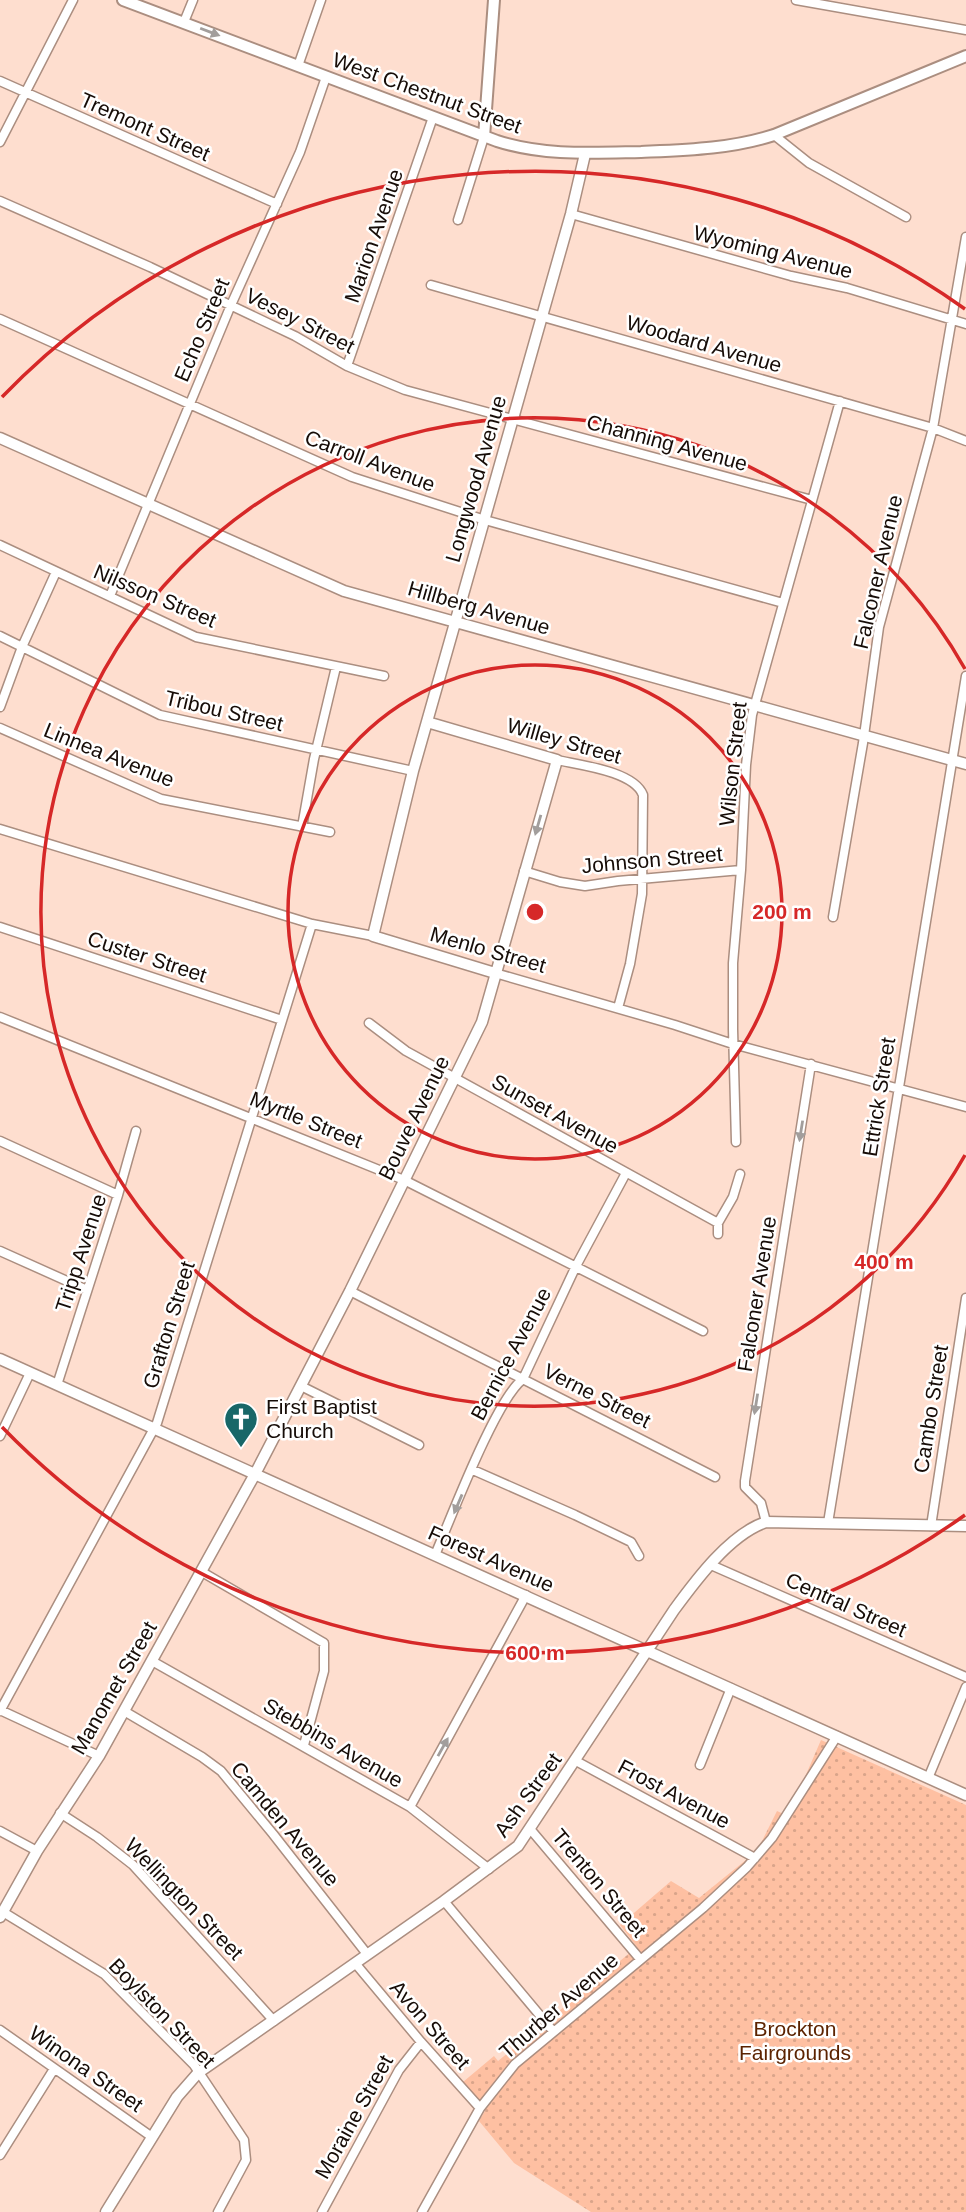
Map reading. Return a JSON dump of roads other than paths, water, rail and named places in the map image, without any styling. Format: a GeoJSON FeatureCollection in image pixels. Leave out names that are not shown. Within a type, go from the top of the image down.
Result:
{"type":"FeatureCollection","features":[{"type":"Feature","properties":{"kind":"main road","name":"West Chestnut Street"},"geometry":{"type":"LineString","coordinates":[[123,0],[485,137],[533,150],[585,154],[722,148],[774,135],[966,56]]}},
{"type":"Feature","properties":{"kind":"main road"},"geometry":{"type":"LineString","coordinates":[[485,137],[494,0]]}},
{"type":"Feature","properties":{"kind":"street"},"geometry":{"type":"LineString","coordinates":[[0,142],[73,0]]}},
{"type":"Feature","properties":{"kind":"street"},"geometry":{"type":"LineString","coordinates":[[184,22],[193,0]]}},
{"type":"Feature","properties":{"kind":"street"},"geometry":{"type":"LineString","coordinates":[[298,66],[321,0]]}},
{"type":"Feature","properties":{"kind":"street"},"geometry":{"type":"LineString","coordinates":[[796,0],[966,30]]}},
{"type":"Feature","properties":{"kind":"street"},"geometry":{"type":"LineString","coordinates":[[859,10],[860,0]]}},
{"type":"Feature","properties":{"kind":"street","name":"Echo Street"},"geometry":{"type":"LineString","coordinates":[[110,596],[231,306],[300,152],[326,77]]}},
{"type":"Feature","properties":{"kind":"street","name":"Tremont Street"},"geometry":{"type":"LineString","coordinates":[[0,81],[277,204]]}},
{"type":"Feature","properties":{"kind":"street","name":"Marion Avenue"},"geometry":{"type":"LineString","coordinates":[[348,366],[432,117]]}},
{"type":"Feature","properties":{"kind":"street"},"geometry":{"type":"LineString","coordinates":[[774,135],[808,163],[906,216]]}},
{"type":"Feature","properties":{"kind":"street"},"geometry":{"type":"LineString","coordinates":[[458,220],[485,137]]}},
{"type":"Feature","properties":{"kind":"street","name":"Longwood Avenue"},"geometry":{"type":"LineString","coordinates":[[373,936],[413,771],[571,214],[585,154]]}},
{"type":"Feature","properties":{"kind":"street","name":"Vesey Street"},"geometry":{"type":"LineString","coordinates":[[0,201],[150,267],[295,336],[348,366],[405,390],[513,420]]}},
{"type":"Feature","properties":{"kind":"street","name":"Wyoming Avenue"},"geometry":{"type":"LineString","coordinates":[[571,214],[791,276],[847,288],[966,324]]}},
{"type":"Feature","properties":{"kind":"street","name":"Falconer Avenue"},"geometry":{"type":"LineString","coordinates":[[832,917],[864,736],[881,613],[933,428],[966,237]]}},
{"type":"Feature","properties":{"kind":"street","name":"Woodard Avenue"},"geometry":{"type":"LineString","coordinates":[[431,285],[933,428],[966,441]]}},
{"type":"Feature","properties":{"kind":"street","name":"Carroll Avenue"},"geometry":{"type":"LineString","coordinates":[[0,319],[352,477],[485,520],[783,603]]}},
{"type":"Feature","properties":{"kind":"street","name":"Wilson Street"},"geometry":{"type":"LineString","coordinates":[[736,1142],[734,954],[747,765],[754,705],[840,401]]}},
{"type":"Feature","properties":{"kind":"street","name":"Channing Avenue"},"geometry":{"type":"LineString","coordinates":[[513,420],[812,500]]}},
{"type":"Feature","properties":{"kind":"street","name":"Hillberg Avenue"},"geometry":{"type":"LineString","coordinates":[[0,438],[344,591],[966,764]]}},
{"type":"Feature","properties":{"kind":"street","name":"Nilsson Street"},"geometry":{"type":"LineString","coordinates":[[0,545],[196,637],[384,676]]}},
{"type":"Feature","properties":{"kind":"street"},"geometry":{"type":"LineString","coordinates":[[0,707],[22,647],[56,572]]}},
{"type":"Feature","properties":{"kind":"street","name":"Tribou Street"},"geometry":{"type":"LineString","coordinates":[[0,636],[160,715],[413,771]]}},
{"type":"Feature","properties":{"kind":"street"},"geometry":{"type":"LineString","coordinates":[[302,827],[316,749],[336,667]]}},
{"type":"Feature","properties":{"kind":"street","name":"Ettrick Street"},"geometry":{"type":"LineString","coordinates":[[828,1523],[966,676]]}},
{"type":"Feature","properties":{"kind":"street","name":"Willey Street"},"geometry":{"type":"LineString","coordinates":[[427,722],[622,777],[641,789],[644,806],[643,879]]}},
{"type":"Feature","properties":{"kind":"street","name":"Linnea Avenue"},"geometry":{"type":"LineString","coordinates":[[0,728],[161,799],[330,832]]}},
{"type":"Feature","properties":{"kind":"street","name":"Bouve Avenue"},"geometry":{"type":"LineString","coordinates":[[255,1474],[350,1291],[482,1022],[557,760]]}},
{"type":"Feature","properties":{"kind":"street","name":"Menlo Street"},"geometry":{"type":"LineString","coordinates":[[0,829],[312,924],[373,936],[733,1044],[966,1107]]}},
{"type":"Feature","properties":{"kind":"street","name":"Johnson Street"},"geometry":{"type":"LineString","coordinates":[[524,871],[585,886],[741,870]]}},
{"type":"Feature","properties":{"kind":"street"},"geometry":{"type":"LineString","coordinates":[[618,1008],[630,964],[643,879]]}},
{"type":"Feature","properties":{"kind":"street","name":"Grafton Street"},"geometry":{"type":"LineString","coordinates":[[0,1710],[154,1429],[312,924]]}},
{"type":"Feature","properties":{"kind":"street","name":"Custer Street"},"geometry":{"type":"LineString","coordinates":[[0,927],[282,1020]]}},
{"type":"Feature","properties":{"kind":"street","name":"Myrtle Street"},"geometry":{"type":"LineString","coordinates":[[0,1017],[404,1180],[703,1331]]}},
{"type":"Feature","properties":{"kind":"street","name":"Sunset Avenue"},"geometry":{"type":"LineString","coordinates":[[369,1023],[406,1051],[719,1223]]}},
{"type":"Feature","properties":{"kind":"street","name":"Falconer Avenue"},"geometry":{"type":"LineString","coordinates":[[766,1522],[761,1503],[745,1488],[745,1480],[811,1064]]}},
{"type":"Feature","properties":{"kind":"street","name":"Tripp Avenue"},"geometry":{"type":"LineString","coordinates":[[57,1385],[136,1131]]}},
{"type":"Feature","properties":{"kind":"street"},"geometry":{"type":"LineString","coordinates":[[0,1142],[118,1195]]}},
{"type":"Feature","properties":{"kind":"street","name":"Bernice Avenue"},"geometry":{"type":"LineString","coordinates":[[435,1555],[505,1401],[517,1383],[523,1379],[576,1266],[626,1173]]}},
{"type":"Feature","properties":{"kind":"street"},"geometry":{"type":"LineString","coordinates":[[718,1234],[719,1223],[733,1197],[740,1174]]}},
{"type":"Feature","properties":{"kind":"street"},"geometry":{"type":"LineString","coordinates":[[0,1251],[87,1290]]}},
{"type":"Feature","properties":{"kind":"street","name":"Verne Street"},"geometry":{"type":"LineString","coordinates":[[350,1291],[715,1477]]}},
{"type":"Feature","properties":{"kind":"street","name":"Cambo Street"},"geometry":{"type":"LineString","coordinates":[[931,1526],[966,1297]]}},
{"type":"Feature","properties":{"kind":"street","name":"Forest Avenue"},"geometry":{"type":"LineString","coordinates":[[0,1359],[966,1795]]}},
{"type":"Feature","properties":{"kind":"street"},"geometry":{"type":"LineString","coordinates":[[0,1436],[30,1373]]}},
{"type":"Feature","properties":{"kind":"street"},"geometry":{"type":"LineString","coordinates":[[301,1386],[419,1445]]}},
{"type":"Feature","properties":{"kind":"street"},"geometry":{"type":"LineString","coordinates":[[473,1470],[575,1514],[631,1542],[639,1556]]}},
{"type":"Feature","properties":{"kind":"street","name":"Manomet Street"},"geometry":{"type":"LineString","coordinates":[[1,1914],[60,1813],[99,1756],[255,1474]]}},
{"type":"Feature","properties":{"kind":"street"},"geometry":{"type":"LineString","coordinates":[[766,1522],[966,1526]]}},
{"type":"Feature","properties":{"kind":"street","name":"Ash Street"},"geometry":{"type":"LineString","coordinates":[[106,2212],[177,2097],[198,2073],[518,1846],[681,1600],[744,1533],[766,1522]]}},
{"type":"Feature","properties":{"kind":"street","name":"Central Street"},"geometry":{"type":"LineString","coordinates":[[711,1566],[966,1677]]}},
{"type":"Feature","properties":{"kind":"street"},"geometry":{"type":"LineString","coordinates":[[202,1572],[324,1643],[324,1671],[303,1745]]}},
{"type":"Feature","properties":{"kind":"street"},"geometry":{"type":"LineString","coordinates":[[410,1807],[526,1595]]}},
{"type":"Feature","properties":{"kind":"street","name":"Stebbins Avenue"},"geometry":{"type":"LineString","coordinates":[[152,1661],[410,1807],[489,1868]]}},
{"type":"Feature","properties":{"kind":"street"},"geometry":{"type":"LineString","coordinates":[[929,1776],[966,1687]]}},
{"type":"Feature","properties":{"kind":"street"},"geometry":{"type":"LineString","coordinates":[[700,1765],[731,1688]]}},
{"type":"Feature","properties":{"kind":"street"},"geometry":{"type":"LineString","coordinates":[[0,1710],[99,1756]]}},
{"type":"Feature","properties":{"kind":"street","name":"Camden Avenue"},"geometry":{"type":"LineString","coordinates":[[124,1712],[202,1757],[220,1772],[368,1954]]}},
{"type":"Feature","properties":{"kind":"street","name":"Thurber Avenue"},"geometry":{"type":"LineString","coordinates":[[422,2212],[480,2108],[515,2064],[703,1908],[755,1858],[772,1838],[837,1736]]}},
{"type":"Feature","properties":{"kind":"street","name":"Frost Avenue"},"geometry":{"type":"LineString","coordinates":[[576,1761],[755,1858]]}},
{"type":"Feature","properties":{"kind":"street","name":"Wellington Street"},"geometry":{"type":"LineString","coordinates":[[60,1813],[133,1865],[274,2021]]}},
{"type":"Feature","properties":{"kind":"street","name":"Trenton Street"},"geometry":{"type":"LineString","coordinates":[[531,1830],[640,1959]]}},
{"type":"Feature","properties":{"kind":"street"},"geometry":{"type":"LineString","coordinates":[[0,1831],[37,1851]]}},
{"type":"Feature","properties":{"kind":"street"},"geometry":{"type":"LineString","coordinates":[[444,1901],[553,2031]]}},
{"type":"Feature","properties":{"kind":"street","name":"Boylston Street"},"geometry":{"type":"LineString","coordinates":[[1,1914],[104,1974],[194,2065],[244,2140],[246,2160],[218,2212]]}},
{"type":"Feature","properties":{"kind":"street","name":"Avon Street"},"geometry":{"type":"LineString","coordinates":[[355,1963],[480,2108]]}},
{"type":"Feature","properties":{"kind":"street","name":"Winona Street"},"geometry":{"type":"LineString","coordinates":[[0,2030],[152,2137]]}},
{"type":"Feature","properties":{"kind":"street","name":"Moraine Street"},"geometry":{"type":"LineString","coordinates":[[322,2212],[400,2070],[421,2042]]}},
{"type":"Feature","properties":{"kind":"street"},"geometry":{"type":"LineString","coordinates":[[0,2155],[54,2068]]}},
{"type":"Feature","properties":{"kind":"place","name":"First Baptist Church"},"geometry":{"type":"Point","coordinates":[241,1449]}},
{"type":"Feature","properties":{"kind":"park label","name":"Brockton Fairgrounds"},"geometry":{"type":"Point","coordinates":[795,2041]}}]}
